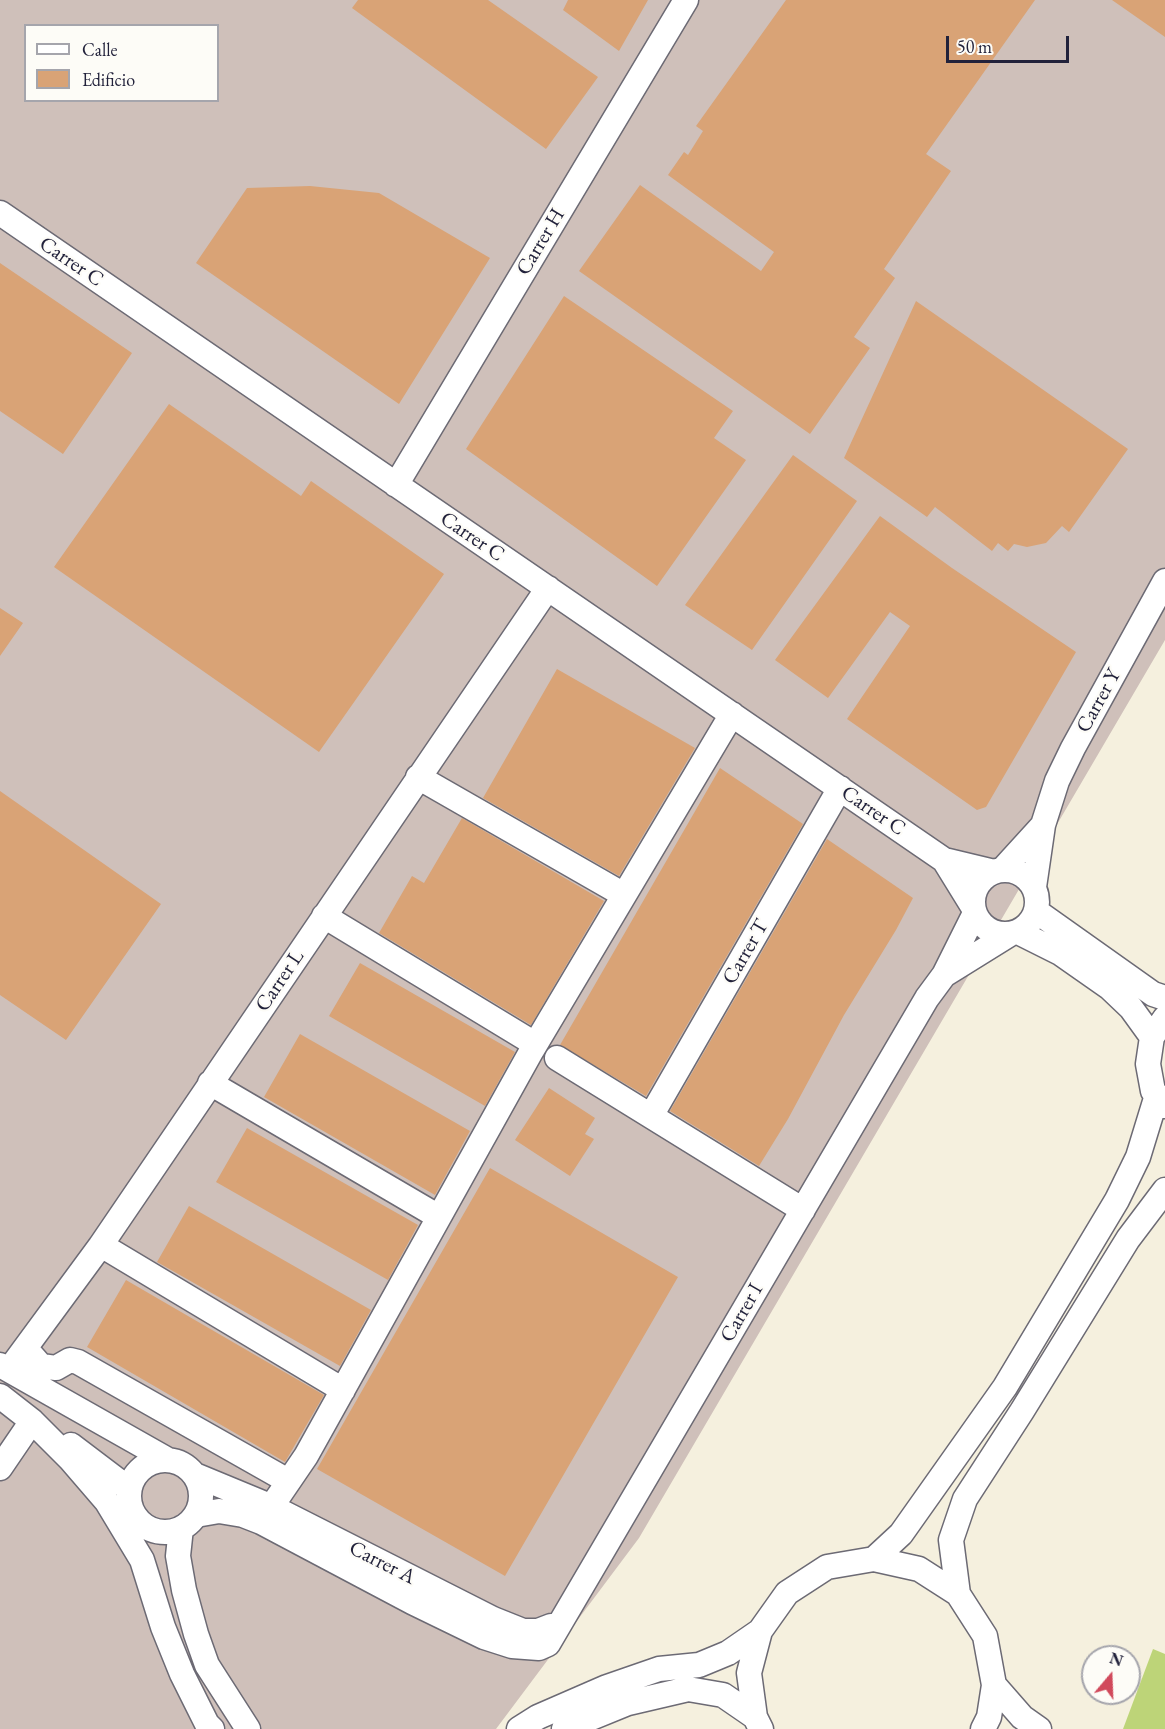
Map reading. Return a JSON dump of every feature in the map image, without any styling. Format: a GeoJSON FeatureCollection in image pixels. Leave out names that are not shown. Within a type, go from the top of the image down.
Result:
{"type":"FeatureCollection","features":[{"type":"Feature","properties":{"kind":"street","name":"Carrer H"},"geometry":{"type":"LineString","coordinates":[[396,485],[686,0]]}},
{"type":"Feature","properties":{"kind":"street","name":"Carrer C"},"geometry":{"type":"LineString","coordinates":[[0,213],[944,860],[998,871]]}},
{"type":"Feature","properties":{"kind":"street","name":"Carrer Y"},"geometry":{"type":"LineString","coordinates":[[1035,899],[1043,825],[1057,781],[1165,581]]}},
{"type":"Feature","properties":{"kind":"street","name":"Carrer L"},"geometry":{"type":"LineString","coordinates":[[3,1374],[26,1349],[101,1245],[548,588]]}},
{"type":"Feature","properties":{"kind":"street"},"geometry":{"type":"LineString","coordinates":[[184,1590],[187,1547],[200,1528],[218,1521],[258,1514],[288,1481],[306,1456],[535,1044],[732,714]]}},
{"type":"Feature","properties":{"kind":"street"},"geometry":{"type":"LineString","coordinates":[[418,777],[624,895]]}},
{"type":"Feature","properties":{"kind":"street","name":"Carrer T"},"geometry":{"type":"LineString","coordinates":[[651,1116],[840,788]]}},
{"type":"Feature","properties":{"kind":"street","name":"Carrer Y"},"geometry":{"type":"LineString","coordinates":[[998,871],[1043,825]]}},
{"type":"Feature","properties":{"kind":"street","name":"Carrer C"},"geometry":{"type":"LineString","coordinates":[[944,860],[974,910]]}},
{"type":"Feature","properties":{"kind":"street"},"geometry":{"type":"LineString","coordinates":[[874,1559],[900,1534],[1005,1387],[1117,1200],[1161,1101],[1153,1091],[1148,1064],[1159,1028],[1131,1008],[1110,988],[1060,953],[1014,933],[991,931],[982,925],[974,910],[976,888],[983,879],[998,871],[1013,871],[1027,879],[1035,899],[1152,994],[1165,998]]}},
{"type":"Feature","properties":{"kind":"street"},"geometry":{"type":"LineString","coordinates":[[1014,933],[1032,921],[1035,899]]}},
{"type":"Feature","properties":{"kind":"street","name":"Carrer I"},"geometry":{"type":"LineString","coordinates":[[258,1514],[412,1602],[484,1637],[512,1646],[539,1648],[548,1644],[555,1636],[927,998],[944,975],[974,910]]}},
{"type":"Feature","properties":{"kind":"street"},"geometry":{"type":"LineString","coordinates":[[324,916],[535,1044]]}},
{"type":"Feature","properties":{"kind":"street","name":"Carrer I"},"geometry":{"type":"LineString","coordinates":[[944,975],[1014,933]]}},
{"type":"Feature","properties":{"kind":"street"},"geometry":{"type":"LineString","coordinates":[[557,1058],[803,1210]]}},
{"type":"Feature","properties":{"kind":"street"},"geometry":{"type":"LineString","coordinates":[[210,1083],[439,1217]]}},
{"type":"Feature","properties":{"kind":"street"},"geometry":{"type":"LineString","coordinates":[[958,1594],[951,1540],[964,1499],[1022,1411],[1128,1239],[1165,1190]]}},
{"type":"Feature","properties":{"kind":"street"},"geometry":{"type":"LineString","coordinates":[[101,1245],[343,1390]]}},
{"type":"Feature","properties":{"kind":"street"},"geometry":{"type":"LineString","coordinates":[[26,1349],[40,1366],[56,1368],[70,1360],[78,1362],[288,1481]]}},
{"type":"Feature","properties":{"kind":"street"},"geometry":{"type":"LineString","coordinates":[[3,1374],[103,1422],[168,1460]]}},
{"type":"Feature","properties":{"kind":"street"},"geometry":{"type":"LineString","coordinates":[[0,1396],[35,1424],[70,1458],[106,1502],[142,1560],[163,1627],[182,1674],[207,1724],[212,1729]]}},
{"type":"Feature","properties":{"kind":"street"},"geometry":{"type":"LineString","coordinates":[[0,1468],[35,1424]]}},
{"type":"Feature","properties":{"kind":"street"},"geometry":{"type":"LineString","coordinates":[[35,1424],[64,1440],[129,1489]]}},
{"type":"Feature","properties":{"kind":"street"},"geometry":{"type":"LineString","coordinates":[[182,1674],[167,1618],[163,1585],[148,1533],[130,1505],[129,1489],[134,1477],[143,1467],[155,1461],[168,1460],[188,1467],[201,1488],[201,1502],[188,1522],[178,1556],[184,1590],[207,1665],[248,1729]]}},
{"type":"Feature","properties":{"kind":"street","name":"Carrer A"},"geometry":{"type":"LineString","coordinates":[[195,1475],[258,1514],[523,1631],[538,1631],[549,1627],[567,1612]]}},
{"type":"Feature","properties":{"kind":"street"},"geometry":{"type":"LineString","coordinates":[[138,1520],[150,1529],[166,1532],[219,1511],[258,1514]]}},
{"type":"Feature","properties":{"kind":"street"},"geometry":{"type":"LineString","coordinates":[[519,1729],[538,1717],[617,1683],[659,1669],[699,1665],[728,1653],[760,1631],[787,1593],[827,1567],[874,1559],[919,1569],[958,1594],[986,1636],[994,1685],[989,1717],[983,1729]]}},
{"type":"Feature","properties":{"kind":"street"},"geometry":{"type":"LineString","coordinates":[[758,1723],[749,1673],[760,1631]]}},
{"type":"Feature","properties":{"kind":"street"},"geometry":{"type":"LineString","coordinates":[[994,1685],[1022,1717],[1039,1729]]}},
{"type":"Feature","properties":{"kind":"street"},"geometry":{"type":"LineString","coordinates":[[564,1729],[628,1704],[688,1689],[723,1695],[758,1723]]}},
{"type":"Feature","properties":{"kind":"shaded area"},"geometry":{"type":"Polygon","coordinates":[[[0,0],[1165,0],[1165,640],[639,1538],[496,1729],[0,1729],[0,0]]]}},
{"type":"Feature","properties":{"kind":"green space"},"geometry":{"type":"Polygon","coordinates":[[[1153,1649],[1165,1654],[1165,1729],[1123,1729],[1132,1705],[1141,1705],[1141,1681],[1153,1649]]]}},
{"type":"Feature","properties":{"kind":"building"},"geometry":{"type":"Polygon","coordinates":[[[358,0],[488,0],[598,77],[546,149],[352,8],[358,0]]]}},
{"type":"Feature","properties":{"kind":"building"},"geometry":{"type":"Polygon","coordinates":[[[568,0],[648,0],[619,51],[563,10],[568,0]]]}},
{"type":"Feature","properties":{"kind":"building"},"geometry":{"type":"Polygon","coordinates":[[[786,0],[1035,0],[926,154],[951,171],[884,269],[895,278],[854,337],[870,348],[810,434],[579,271],[640,185],[761,271],[774,252],[668,175],[684,152],[688,155],[703,131],[696,126],[786,0]]]}},
{"type":"Feature","properties":{"kind":"building"},"geometry":{"type":"Polygon","coordinates":[[[1112,0],[1165,0],[1165,37],[1112,0]]]}},
{"type":"Feature","properties":{"kind":"building"},"geometry":{"type":"Polygon","coordinates":[[[310,186],[379,193],[490,258],[399,404],[196,263],[247,188],[310,186]]]}},
{"type":"Feature","properties":{"kind":"building"},"geometry":{"type":"Polygon","coordinates":[[[0,263],[132,353],[63,454],[0,411],[0,263]]]}},
{"type":"Feature","properties":{"kind":"building"},"geometry":{"type":"Polygon","coordinates":[[[564,296],[733,411],[714,438],[746,460],[657,586],[466,449],[564,296]]]}},
{"type":"Feature","properties":{"kind":"building"},"geometry":{"type":"Polygon","coordinates":[[[916,301],[1128,449],[1069,532],[1062,526],[1046,543],[1027,547],[1014,544],[1008,551],[998,543],[992,551],[935,507],[927,517],[844,458],[916,301]]]}},
{"type":"Feature","properties":{"kind":"building"},"geometry":{"type":"Polygon","coordinates":[[[169,404],[301,496],[311,481],[444,574],[319,752],[54,567],[169,404]]]}},
{"type":"Feature","properties":{"kind":"building"},"geometry":{"type":"Polygon","coordinates":[[[793,455],[857,501],[752,650],[685,605],[793,455]]]}},
{"type":"Feature","properties":{"kind":"building"},"geometry":{"type":"Polygon","coordinates":[[[880,516],[1076,652],[986,807],[977,810],[847,719],[910,626],[890,612],[828,698],[775,660],[880,516]]]}},
{"type":"Feature","properties":{"kind":"building"},"geometry":{"type":"Polygon","coordinates":[[[0,608],[23,623],[0,656],[0,608]]]}},
{"type":"Feature","properties":{"kind":"building"},"geometry":{"type":"Polygon","coordinates":[[[557,669],[695,748],[619,876],[483,798],[557,669]]]}},
{"type":"Feature","properties":{"kind":"building"},"geometry":{"type":"Polygon","coordinates":[[[720,768],[803,824],[646,1096],[560,1045],[720,768]]]}},
{"type":"Feature","properties":{"kind":"building"},"geometry":{"type":"Polygon","coordinates":[[[0,791],[161,904],[66,1040],[0,995],[0,791]]]}},
{"type":"Feature","properties":{"kind":"building"},"geometry":{"type":"Polygon","coordinates":[[[462,818],[604,901],[531,1025],[379,933],[412,876],[424,883],[462,818]]]}},
{"type":"Feature","properties":{"kind":"building"},"geometry":{"type":"Polygon","coordinates":[[[827,839],[913,898],[759,1166],[670,1111],[827,839]]]}},
{"type":"Feature","properties":{"kind":"building"},"geometry":{"type":"Polygon","coordinates":[[[360,963],[515,1052],[485,1106],[329,1016],[360,963]]]}},
{"type":"Feature","properties":{"kind":"building"},"geometry":{"type":"Polygon","coordinates":[[[300,1034],[470,1131],[435,1195],[264,1097],[300,1034]]]}},
{"type":"Feature","properties":{"kind":"building"},"geometry":{"type":"Polygon","coordinates":[[[549,1088],[595,1118],[585,1134],[594,1139],[570,1176],[515,1140],[549,1088]]]}},
{"type":"Feature","properties":{"kind":"building"},"geometry":{"type":"Polygon","coordinates":[[[247,1128],[418,1225],[388,1280],[216,1182],[247,1128]]]}},
{"type":"Feature","properties":{"kind":"building"},"geometry":{"type":"Polygon","coordinates":[[[490,1168],[678,1277],[505,1576],[317,1469],[490,1168]]]}},
{"type":"Feature","properties":{"kind":"building"},"geometry":{"type":"Polygon","coordinates":[[[189,1206],[371,1310],[340,1366],[157,1262],[189,1206]]]}},
{"type":"Feature","properties":{"kind":"building"},"geometry":{"type":"Polygon","coordinates":[[[126,1280],[324,1395],[285,1462],[87,1347],[126,1280]]]}}]}
